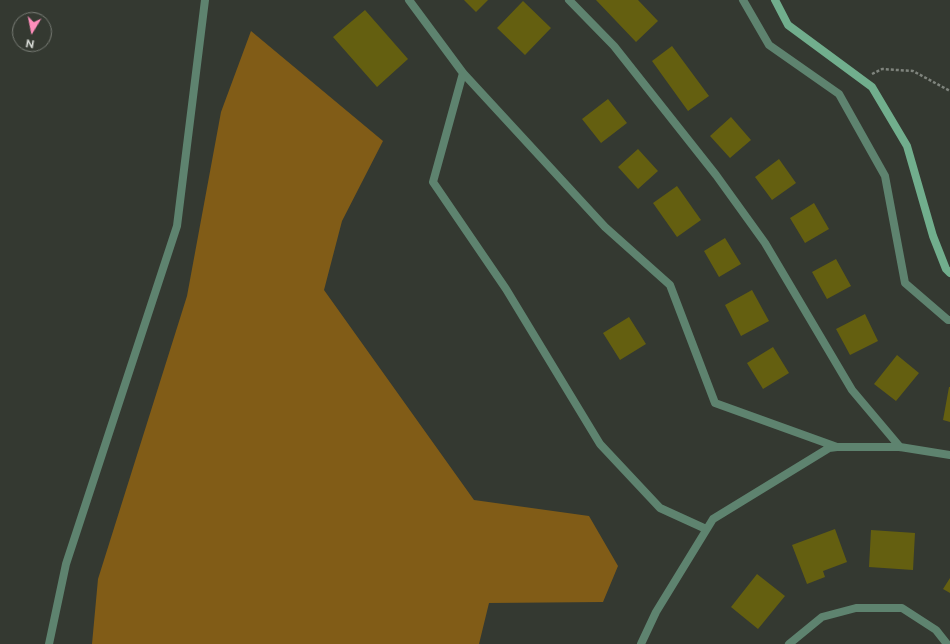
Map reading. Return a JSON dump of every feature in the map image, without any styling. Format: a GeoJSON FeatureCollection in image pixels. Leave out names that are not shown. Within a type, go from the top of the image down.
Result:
{"type":"FeatureCollection","features":[{"type":"Feature","properties":{"kind":"street"},"geometry":{"type":"LineString","coordinates":[[49,644],[66,564],[177,226],[205,0]]}},
{"type":"Feature","properties":{"kind":"street"},"geometry":{"type":"LineString","coordinates":[[409,0],[463,73],[605,227],[670,285],[715,403],[837,447]]}},
{"type":"Feature","properties":{"kind":"street"},"geometry":{"type":"LineString","coordinates":[[569,0],[614,46],[716,175],[765,243],[852,390],[900,447]]}},
{"type":"Feature","properties":{"kind":"street"},"geometry":{"type":"LineString","coordinates":[[743,0],[769,45],[839,94],[885,176],[905,283],[948,320],[950,320]]}},
{"type":"Feature","properties":{"kind":"street"},"geometry":{"type":"LineString","coordinates":[[775,0],[788,25],[872,87],[907,146],[934,236],[946,269],[950,272]]}},
{"type":"Feature","properties":{"kind":"street"},"geometry":{"type":"LineString","coordinates":[[463,73],[433,182],[506,289],[600,444],[660,508],[706,530]]}},
{"type":"Feature","properties":{"kind":"street"},"geometry":{"type":"LineString","coordinates":[[641,644],[656,612],[713,519],[829,448],[900,447],[950,455]]}},
{"type":"Feature","properties":{"kind":"street"},"geometry":{"type":"LineString","coordinates":[[789,644],[822,617],[856,608],[902,608],[936,630],[947,644]]}},
{"type":"Feature","properties":{"kind":"path"},"geometry":{"type":"LineString","coordinates":[[861,79],[882,69],[913,71],[950,91]]}},
{"type":"Feature","properties":{"kind":"shaded area"},"geometry":{"type":"Polygon","coordinates":[[[251,31],[383,141],[342,221],[324,290],[474,500],[589,516],[618,566],[603,602],[489,603],[479,644],[92,644],[98,579],[187,296],[221,112],[251,31]]]}},
{"type":"Feature","properties":{"kind":"building"},"geometry":{"type":"Polygon","coordinates":[[[464,0],[488,0],[476,12],[464,0]]]}},
{"type":"Feature","properties":{"kind":"building"},"geometry":{"type":"Polygon","coordinates":[[[596,0],[638,0],[658,21],[636,42],[596,0]]]}},
{"type":"Feature","properties":{"kind":"building"},"geometry":{"type":"Polygon","coordinates":[[[523,1],[551,28],[525,55],[497,28],[523,1]]]}},
{"type":"Feature","properties":{"kind":"building"},"geometry":{"type":"Polygon","coordinates":[[[365,10],[408,59],[377,87],[333,37],[365,10]]]}},
{"type":"Feature","properties":{"kind":"building"},"geometry":{"type":"Polygon","coordinates":[[[672,46],[709,96],[688,111],[652,61],[672,46]]]}},
{"type":"Feature","properties":{"kind":"building"},"geometry":{"type":"Polygon","coordinates":[[[608,99],[627,123],[601,143],[582,119],[608,99]]]}},
{"type":"Feature","properties":{"kind":"building"},"geometry":{"type":"Polygon","coordinates":[[[731,117],[751,140],[730,158],[710,136],[731,117]]]}},
{"type":"Feature","properties":{"kind":"building"},"geometry":{"type":"Polygon","coordinates":[[[638,149],[658,171],[638,189],[618,167],[638,149]]]}},
{"type":"Feature","properties":{"kind":"building"},"geometry":{"type":"Polygon","coordinates":[[[779,159],[796,183],[772,200],[755,177],[779,159]]]}},
{"type":"Feature","properties":{"kind":"building"},"geometry":{"type":"Polygon","coordinates":[[[677,186],[701,220],[677,237],[653,203],[677,186]]]}},
{"type":"Feature","properties":{"kind":"building"},"geometry":{"type":"Polygon","coordinates":[[[814,203],[829,229],[805,243],[790,218],[814,203]]]}},
{"type":"Feature","properties":{"kind":"building"},"geometry":{"type":"Polygon","coordinates":[[[725,238],[741,264],[719,277],[704,251],[725,238]]]}},
{"type":"Feature","properties":{"kind":"building"},"geometry":{"type":"Polygon","coordinates":[[[836,259],[851,286],[827,299],[812,272],[836,259]]]}},
{"type":"Feature","properties":{"kind":"building"},"geometry":{"type":"Polygon","coordinates":[[[752,290],[769,321],[741,336],[725,305],[752,290]]]}},
{"type":"Feature","properties":{"kind":"building"},"geometry":{"type":"Polygon","coordinates":[[[865,314],[878,341],[850,355],[836,329],[865,314]]]}},
{"type":"Feature","properties":{"kind":"building"},"geometry":{"type":"Polygon","coordinates":[[[629,317],[646,344],[620,360],[603,333],[629,317]]]}},
{"type":"Feature","properties":{"kind":"building"},"geometry":{"type":"Polygon","coordinates":[[[773,347],[789,373],[763,389],[747,363],[773,347]]]}},
{"type":"Feature","properties":{"kind":"building"},"geometry":{"type":"Polygon","coordinates":[[[897,355],[919,373],[896,401],[874,384],[897,355]]]}},
{"type":"Feature","properties":{"kind":"building"},"geometry":{"type":"Polygon","coordinates":[[[950,387],[950,422],[943,420],[950,387]]]}},
{"type":"Feature","properties":{"kind":"building"},"geometry":{"type":"Polygon","coordinates":[[[835,529],[847,562],[823,571],[825,577],[807,584],[792,545],[835,529]]]}},
{"type":"Feature","properties":{"kind":"building"},"geometry":{"type":"Polygon","coordinates":[[[871,530],[915,533],[913,570],[869,567],[871,530]]]}},
{"type":"Feature","properties":{"kind":"building"},"geometry":{"type":"Polygon","coordinates":[[[757,574],[785,596],[758,629],[731,607],[757,574]]]}},
{"type":"Feature","properties":{"kind":"building"},"geometry":{"type":"Polygon","coordinates":[[[950,578],[950,593],[943,589],[950,578]]]}}]}
